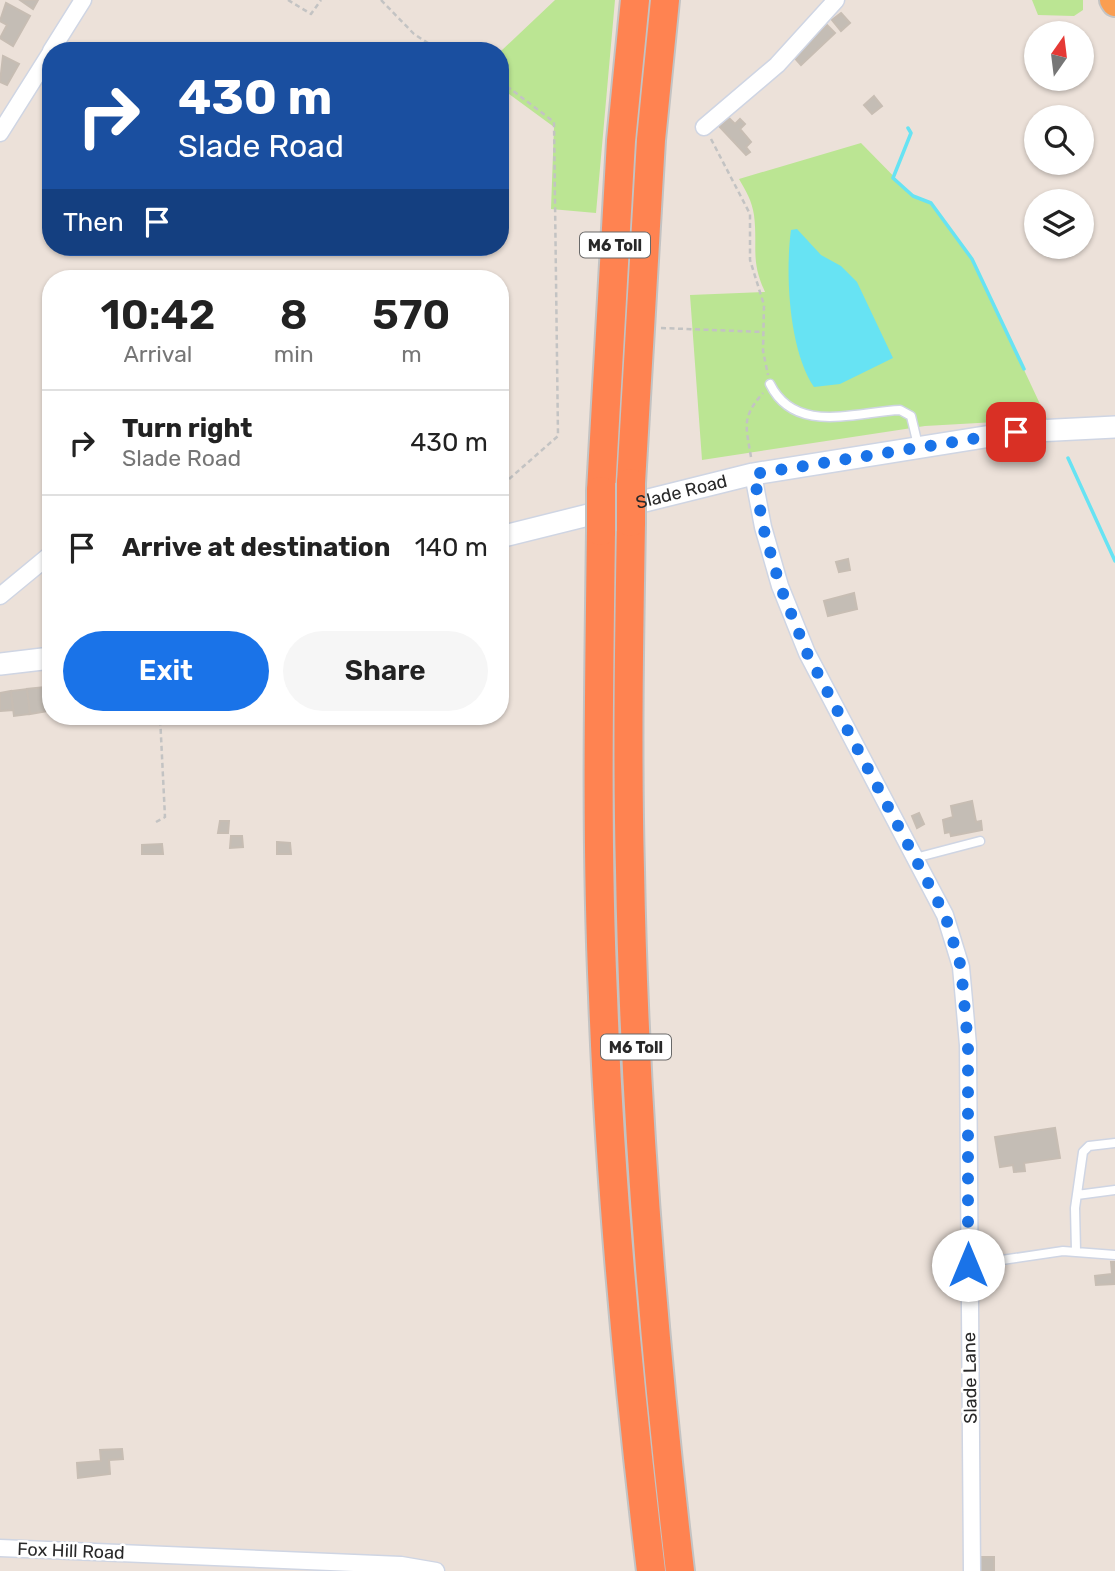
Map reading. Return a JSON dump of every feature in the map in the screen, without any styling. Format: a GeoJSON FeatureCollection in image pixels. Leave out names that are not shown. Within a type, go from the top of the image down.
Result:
{"type":"FeatureCollection","features":[{"type":"Feature","properties":{"kind":"highway","name":"M6 Toll"},"geometry":{"type":"LineString","coordinates":[[635,0],[621,141],[601,491],[598,741],[603,998],[628,1379],[650,1571]]}},
{"type":"Feature","properties":{"kind":"highway","name":"M6 Toll"},"geometry":{"type":"LineString","coordinates":[[665,0],[651,140],[631,483],[628,733],[634,1014],[658,1363],[680,1571]]}},
{"type":"Feature","properties":{"kind":"main road","name":"Slade Road"},"geometry":{"type":"LineString","coordinates":[[509,535],[754,474],[1016,432],[1115,427]]}},
{"type":"Feature","properties":{"kind":"main road"},"geometry":{"type":"LineString","coordinates":[[0,664],[42,659]]}},
{"type":"Feature","properties":{"kind":"street"},"geometry":{"type":"LineString","coordinates":[[57,42],[83,0]]}},
{"type":"Feature","properties":{"kind":"street"},"geometry":{"type":"LineString","coordinates":[[704,127],[778,65],[836,0]]}},
{"type":"Feature","properties":{"kind":"street"},"geometry":{"type":"LineString","coordinates":[[0,133],[42,65]]}},
{"type":"Feature","properties":{"kind":"street","name":"Slade Lane"},"geometry":{"type":"LineString","coordinates":[[754,474],[763,527],[780,586],[807,653],[945,915],[961,967],[968,1045],[972,1571]]}},
{"type":"Feature","properties":{"kind":"street"},"geometry":{"type":"LineString","coordinates":[[0,596],[42,561]]}},
{"type":"Feature","properties":{"kind":"street","name":"Fox Hill Road"},"geometry":{"type":"LineString","coordinates":[[0,1548],[401,1565],[436,1571]]}},
{"type":"Feature","properties":{"kind":"lane"},"geometry":{"type":"LineString","coordinates":[[771,384],[778,399],[790,410],[820,418],[900,410],[911,416],[919,449]]}},
{"type":"Feature","properties":{"kind":"lane"},"geometry":{"type":"LineString","coordinates":[[915,858],[980,841]]}},
{"type":"Feature","properties":{"kind":"lane"},"geometry":{"type":"LineString","coordinates":[[1076,1251],[1077,1195],[1084,1149],[1115,1143]]}},
{"type":"Feature","properties":{"kind":"lane"},"geometry":{"type":"LineString","coordinates":[[1077,1195],[1115,1190]]}},
{"type":"Feature","properties":{"kind":"lane"},"geometry":{"type":"LineString","coordinates":[[968,1265],[1076,1251],[1115,1255]]}},
{"type":"Feature","properties":{"kind":"path"},"geometry":{"type":"LineString","coordinates":[[288,0],[311,14],[321,0]]}},
{"type":"Feature","properties":{"kind":"path"},"geometry":{"type":"LineString","coordinates":[[381,0],[414,34],[426,42]]}},
{"type":"Feature","properties":{"kind":"path"},"geometry":{"type":"LineString","coordinates":[[509,87],[554,122],[558,436],[509,479]]}},
{"type":"Feature","properties":{"kind":"path"},"geometry":{"type":"LineString","coordinates":[[704,127],[750,214],[750,260],[764,305],[763,332],[771,384],[749,410],[744,424],[754,474]]}},
{"type":"Feature","properties":{"kind":"path"},"geometry":{"type":"LineString","coordinates":[[666,328],[763,332]]}},
{"type":"Feature","properties":{"kind":"path"},"geometry":{"type":"LineString","coordinates":[[156,822],[165,817],[160,725]]}},
{"type":"Feature","properties":{"kind":"green space"},"geometry":{"type":"Polygon","coordinates":[[[555,0],[615,0],[596,213],[551,209],[554,127],[509,94],[509,43],[555,0]]]}},
{"type":"Feature","properties":{"kind":"green space"},"geometry":{"type":"Polygon","coordinates":[[[1032,0],[1083,0],[1083,10],[1074,16],[1038,15],[1032,0]]]}},
{"type":"Feature","properties":{"kind":"green space"},"geometry":{"type":"Polygon","coordinates":[[[861,143],[913,196],[931,203],[972,259],[1047,419],[925,426],[702,460],[690,295],[765,292],[756,262],[753,210],[739,179],[861,143]]]}},
{"type":"Feature","properties":{"kind":"water"},"geometry":{"type":"Polygon","coordinates":[[[797,229],[821,255],[841,266],[857,282],[893,358],[840,384],[814,387],[799,353],[789,289],[791,230],[797,229]]]}},
{"type":"Feature","properties":{"kind":"building"},"geometry":{"type":"Polygon","coordinates":[[[20,0],[38,0],[33,9],[20,0]]]}},
{"type":"Feature","properties":{"kind":"building"},"geometry":{"type":"Polygon","coordinates":[[[6,3],[30,16],[13,46],[0,38],[7,25],[0,21],[6,3]]]}},
{"type":"Feature","properties":{"kind":"building"},"geometry":{"type":"Polygon","coordinates":[[[841,13],[850,23],[841,31],[832,20],[841,13]]]}},
{"type":"Feature","properties":{"kind":"building"},"geometry":{"type":"Polygon","coordinates":[[[827,25],[835,33],[801,65],[793,56],[827,25]]]}},
{"type":"Feature","properties":{"kind":"building"},"geometry":{"type":"Polygon","coordinates":[[[3,56],[19,64],[7,85],[0,82],[3,56]]]}},
{"type":"Feature","properties":{"kind":"building"},"geometry":{"type":"Polygon","coordinates":[[[874,96],[882,106],[872,114],[864,105],[874,96]]]}},
{"type":"Feature","properties":{"kind":"building"},"geometry":{"type":"Polygon","coordinates":[[[729,118],[735,124],[740,119],[745,124],[740,129],[751,142],[746,147],[750,152],[746,155],[719,126],[729,118]]]}},
{"type":"Feature","properties":{"kind":"building"},"geometry":{"type":"Polygon","coordinates":[[[848,559],[850,570],[839,572],[836,562],[848,559]]]}},
{"type":"Feature","properties":{"kind":"building"},"geometry":{"type":"Polygon","coordinates":[[[854,593],[857,609],[828,616],[824,601],[854,593]]]}},
{"type":"Feature","properties":{"kind":"building"},"geometry":{"type":"Polygon","coordinates":[[[42,687],[42,712],[30,714],[27,689],[42,687]]]}},
{"type":"Feature","properties":{"kind":"building"},"geometry":{"type":"Polygon","coordinates":[[[27,689],[30,714],[14,716],[11,691],[27,689]]]}},
{"type":"Feature","properties":{"kind":"building"},"geometry":{"type":"Polygon","coordinates":[[[11,691],[13,710],[0,711],[0,693],[11,691]]]}},
{"type":"Feature","properties":{"kind":"building"},"geometry":{"type":"Polygon","coordinates":[[[972,801],[976,822],[981,821],[982,830],[951,836],[950,832],[945,833],[943,820],[953,817],[951,806],[972,801]]]}},
{"type":"Feature","properties":{"kind":"building"},"geometry":{"type":"Polygon","coordinates":[[[919,813],[924,824],[917,828],[912,816],[919,813]]]}},
{"type":"Feature","properties":{"kind":"building"},"geometry":{"type":"Polygon","coordinates":[[[220,821],[229,821],[228,833],[218,833],[220,821]]]}},
{"type":"Feature","properties":{"kind":"building"},"geometry":{"type":"Polygon","coordinates":[[[231,836],[242,836],[243,847],[230,848],[231,836]]]}},
{"type":"Feature","properties":{"kind":"building"},"geometry":{"type":"Polygon","coordinates":[[[277,842],[290,843],[291,854],[277,854],[277,842]]]}},
{"type":"Feature","properties":{"kind":"building"},"geometry":{"type":"Polygon","coordinates":[[[162,844],[163,854],[142,854],[142,845],[162,844]]]}},
{"type":"Feature","properties":{"kind":"building"},"geometry":{"type":"Polygon","coordinates":[[[1055,1128],[1060,1158],[1024,1163],[1025,1171],[1014,1172],[1013,1165],[1000,1167],[995,1137],[1055,1128]]]}},
{"type":"Feature","properties":{"kind":"building"},"geometry":{"type":"Polygon","coordinates":[[[1111,1262],[1115,1262],[1115,1284],[1096,1285],[1095,1276],[1112,1274],[1111,1262]]]}},
{"type":"Feature","properties":{"kind":"building"},"geometry":{"type":"Polygon","coordinates":[[[122,1449],[123,1459],[109,1460],[110,1474],[78,1478],[77,1463],[101,1461],[100,1450],[122,1449]]]}},
{"type":"Feature","properties":{"kind":"building"},"geometry":{"type":"Polygon","coordinates":[[[977,1557],[994,1557],[994,1571],[978,1571],[977,1557]]]}},
{"type":"Feature","properties":{"kind":"waterway"},"geometry":{"type":"LineString","coordinates":[[908,128],[911,133],[893,178],[913,196],[931,203],[972,259],[1024,369]]}},
{"type":"Feature","properties":{"kind":"waterway"},"geometry":{"type":"LineString","coordinates":[[1068,458],[1115,561]]}},
{"type":"Feature","properties":{"kind":"route"},"geometry":{"type":"LineString","coordinates":[[968,1265],[968,1045],[961,967],[945,915],[807,653],[780,586],[763,527],[754,474],[1016,432]]}}]}
